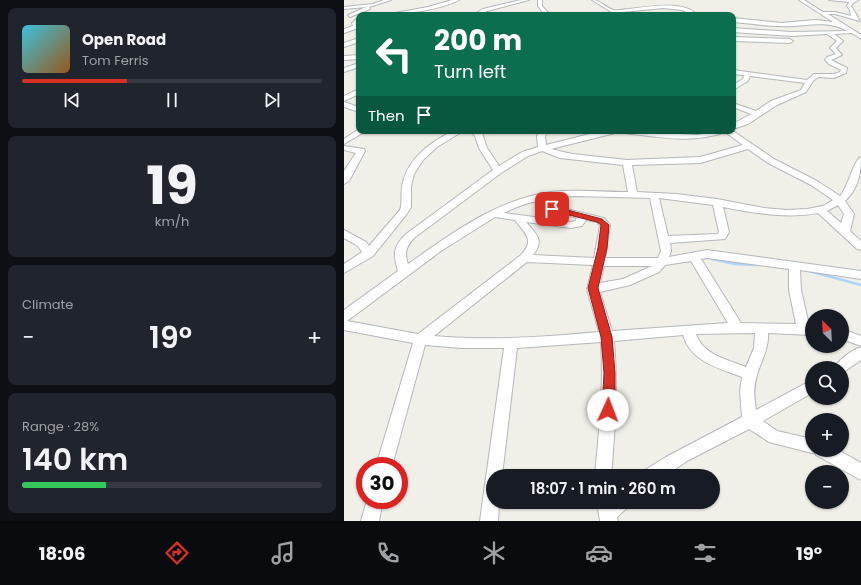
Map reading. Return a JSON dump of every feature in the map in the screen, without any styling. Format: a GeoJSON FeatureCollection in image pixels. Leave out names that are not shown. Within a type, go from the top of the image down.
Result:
{"type":"FeatureCollection","features":[{"type":"Feature","properties":{"kind":"street"},"geometry":{"type":"LineString","coordinates":[[359,12],[389,0]]}},
{"type":"Feature","properties":{"kind":"street"},"geometry":{"type":"LineString","coordinates":[[404,12],[457,0]]}},
{"type":"Feature","properties":{"kind":"street"},"geometry":{"type":"LineString","coordinates":[[481,12],[527,0]]}},
{"type":"Feature","properties":{"kind":"street"},"geometry":{"type":"LineString","coordinates":[[540,0],[540,6],[545,12]]}},
{"type":"Feature","properties":{"kind":"street"},"geometry":{"type":"LineString","coordinates":[[594,0],[613,12],[663,7],[692,12]]}},
{"type":"Feature","properties":{"kind":"street"},"geometry":{"type":"LineString","coordinates":[[801,0],[861,37]]}},
{"type":"Feature","properties":{"kind":"street"},"geometry":{"type":"LineString","coordinates":[[826,0],[835,13]]}},
{"type":"Feature","properties":{"kind":"street"},"geometry":{"type":"LineString","coordinates":[[831,0],[853,1],[860,8]]}},
{"type":"Feature","properties":{"kind":"street"},"geometry":{"type":"LineString","coordinates":[[853,1],[849,6],[855,19]]}},
{"type":"Feature","properties":{"kind":"street"},"geometry":{"type":"LineString","coordinates":[[344,8],[376,4]]}},
{"type":"Feature","properties":{"kind":"street"},"geometry":{"type":"LineString","coordinates":[[852,10],[860,8]]}},
{"type":"Feature","properties":{"kind":"street"},"geometry":{"type":"LineString","coordinates":[[350,16],[356,13]]}},
{"type":"Feature","properties":{"kind":"street"},"geometry":{"type":"LineString","coordinates":[[822,13],[835,13],[861,22]]}},
{"type":"Feature","properties":{"kind":"street"},"geometry":{"type":"LineString","coordinates":[[344,15],[356,17]]}},
{"type":"Feature","properties":{"kind":"street"},"geometry":{"type":"LineString","coordinates":[[736,20],[781,25],[816,22],[838,24]]}},
{"type":"Feature","properties":{"kind":"street"},"geometry":{"type":"LineString","coordinates":[[817,40],[820,38],[820,33],[825,27],[838,24]]}},
{"type":"Feature","properties":{"kind":"street"},"geometry":{"type":"LineString","coordinates":[[736,38],[800,41],[781,25]]}},
{"type":"Feature","properties":{"kind":"street"},"geometry":{"type":"LineString","coordinates":[[344,32],[356,27]]}},
{"type":"Feature","properties":{"kind":"street"},"geometry":{"type":"LineString","coordinates":[[736,30],[791,34],[851,32]]}},
{"type":"Feature","properties":{"kind":"street"},"geometry":{"type":"LineString","coordinates":[[736,126],[745,122],[774,103],[804,91],[809,82],[816,75],[836,76],[842,74],[846,70],[828,60],[839,55],[833,48],[840,41],[829,33]]}},
{"type":"Feature","properties":{"kind":"street"},"geometry":{"type":"LineString","coordinates":[[344,45],[356,41]]}},
{"type":"Feature","properties":{"kind":"street"},"geometry":{"type":"LineString","coordinates":[[344,58],[356,58]]}},
{"type":"Feature","properties":{"kind":"street"},"geometry":{"type":"LineString","coordinates":[[344,70],[356,66]]}},
{"type":"Feature","properties":{"kind":"street"},"geometry":{"type":"LineString","coordinates":[[736,73],[809,82]]}},
{"type":"Feature","properties":{"kind":"street"},"geometry":{"type":"LineString","coordinates":[[736,86],[746,80],[747,75]]}},
{"type":"Feature","properties":{"kind":"street"},"geometry":{"type":"LineString","coordinates":[[344,99],[356,94]]}},
{"type":"Feature","properties":{"kind":"street"},"geometry":{"type":"LineString","coordinates":[[344,104],[356,109]]}},
{"type":"Feature","properties":{"kind":"street"},"geometry":{"type":"LineString","coordinates":[[736,106],[758,114]]}},
{"type":"Feature","properties":{"kind":"street"},"geometry":{"type":"LineString","coordinates":[[344,142],[357,134]]}},
{"type":"Feature","properties":{"kind":"street"},"geometry":{"type":"LineString","coordinates":[[344,269],[369,253],[405,211],[408,200],[406,183],[417,161],[438,143],[454,134]]}},
{"type":"Feature","properties":{"kind":"street"},"geometry":{"type":"LineString","coordinates":[[478,134],[483,148],[498,171]]}},
{"type":"Feature","properties":{"kind":"street"},"geometry":{"type":"LineString","coordinates":[[542,134],[542,148]]}},
{"type":"Feature","properties":{"kind":"street"},"geometry":{"type":"LineString","coordinates":[[404,271],[399,254],[401,245],[410,236],[498,171],[525,154],[542,148],[600,134]]}},
{"type":"Feature","properties":{"kind":"street"},"geometry":{"type":"LineString","coordinates":[[650,134],[676,137],[698,137],[710,134]]}},
{"type":"Feature","properties":{"kind":"street"},"geometry":{"type":"LineString","coordinates":[[732,134],[772,161],[830,193],[840,201],[849,214],[844,232]]}},
{"type":"Feature","properties":{"kind":"street"},"geometry":{"type":"LineString","coordinates":[[542,148],[560,155],[627,163],[700,160],[749,146]]}},
{"type":"Feature","properties":{"kind":"street"},"geometry":{"type":"LineString","coordinates":[[344,148],[361,151],[344,181]]}},
{"type":"Feature","properties":{"kind":"street"},"geometry":{"type":"LineString","coordinates":[[344,317],[404,271],[492,214],[515,203],[541,201],[563,194],[633,195],[683,197],[717,202],[754,210],[795,213],[820,209],[840,201],[849,191],[861,160]]}},
{"type":"Feature","properties":{"kind":"street"},"geometry":{"type":"LineString","coordinates":[[627,163],[633,195]]}},
{"type":"Feature","properties":{"kind":"street"},"geometry":{"type":"LineString","coordinates":[[593,288],[626,282],[655,269],[662,262],[666,251],[654,196]]}},
{"type":"Feature","properties":{"kind":"street"},"geometry":{"type":"LineString","coordinates":[[541,201],[583,217],[600,220],[605,225],[602,248],[593,288],[607,337],[609,388],[603,469]]}},
{"type":"Feature","properties":{"kind":"street"},"geometry":{"type":"LineString","coordinates":[[534,221],[541,201]]}},
{"type":"Feature","properties":{"kind":"street"},"geometry":{"type":"LineString","coordinates":[[664,240],[721,238],[724,232],[717,202]]}},
{"type":"Feature","properties":{"kind":"street"},"geometry":{"type":"LineString","coordinates":[[820,209],[861,247]]}},
{"type":"Feature","properties":{"kind":"street"},"geometry":{"type":"LineString","coordinates":[[492,214],[534,221],[575,225],[578,224],[583,217]]}},
{"type":"Feature","properties":{"kind":"street"},"geometry":{"type":"LineString","coordinates":[[387,457],[420,340],[525,258],[534,247],[534,240],[519,219]]}},
{"type":"Feature","properties":{"kind":"street"},"geometry":{"type":"LineString","coordinates":[[344,234],[358,241],[369,253]]}},
{"type":"Feature","properties":{"kind":"street"},"geometry":{"type":"LineString","coordinates":[[525,258],[598,262],[662,262],[707,254],[718,254],[861,275]]}},
{"type":"Feature","properties":{"kind":"street"},"geometry":{"type":"LineString","coordinates":[[694,256],[737,328]]}},
{"type":"Feature","properties":{"kind":"street"},"geometry":{"type":"LineString","coordinates":[[794,265],[795,290],[805,321]]}},
{"type":"Feature","properties":{"kind":"street"},"geometry":{"type":"LineString","coordinates":[[344,325],[420,340],[460,343],[512,344],[688,330],[737,328],[805,330]]}},
{"type":"Feature","properties":{"kind":"street"},"geometry":{"type":"LineString","coordinates":[[761,329],[761,350],[750,374],[747,396],[750,421],[774,438],[805,445]]}},
{"type":"Feature","properties":{"kind":"street"},"geometry":{"type":"LineString","coordinates":[[688,330],[697,350],[724,364],[750,374]]}},
{"type":"Feature","properties":{"kind":"street"},"geometry":{"type":"LineString","coordinates":[[849,336],[861,340]]}},
{"type":"Feature","properties":{"kind":"street"},"geometry":{"type":"LineString","coordinates":[[495,469],[512,344]]}},
{"type":"Feature","properties":{"kind":"street"},"geometry":{"type":"LineString","coordinates":[[849,362],[861,352]]}},
{"type":"Feature","properties":{"kind":"street"},"geometry":{"type":"LineString","coordinates":[[660,469],[692,450],[750,421],[805,390]]}},
{"type":"Feature","properties":{"kind":"street"},"geometry":{"type":"LineString","coordinates":[[836,457],[861,472]]}},
{"type":"Feature","properties":{"kind":"street"},"geometry":{"type":"LineString","coordinates":[[370,521],[373,509]]}},
{"type":"Feature","properties":{"kind":"street"},"geometry":{"type":"LineString","coordinates":[[489,521],[490,509]]}},
{"type":"Feature","properties":{"kind":"waterway"},"geometry":{"type":"LineString","coordinates":[[712,259],[735,264],[757,265]]}},
{"type":"Feature","properties":{"kind":"waterway"},"geometry":{"type":"LineString","coordinates":[[809,271],[861,285]]}},
{"type":"Feature","properties":{"kind":"route"},"geometry":{"type":"LineString","coordinates":[[552,209],[600,220],[605,225],[602,248],[593,288],[607,337],[610,373],[608,410]]}}]}
